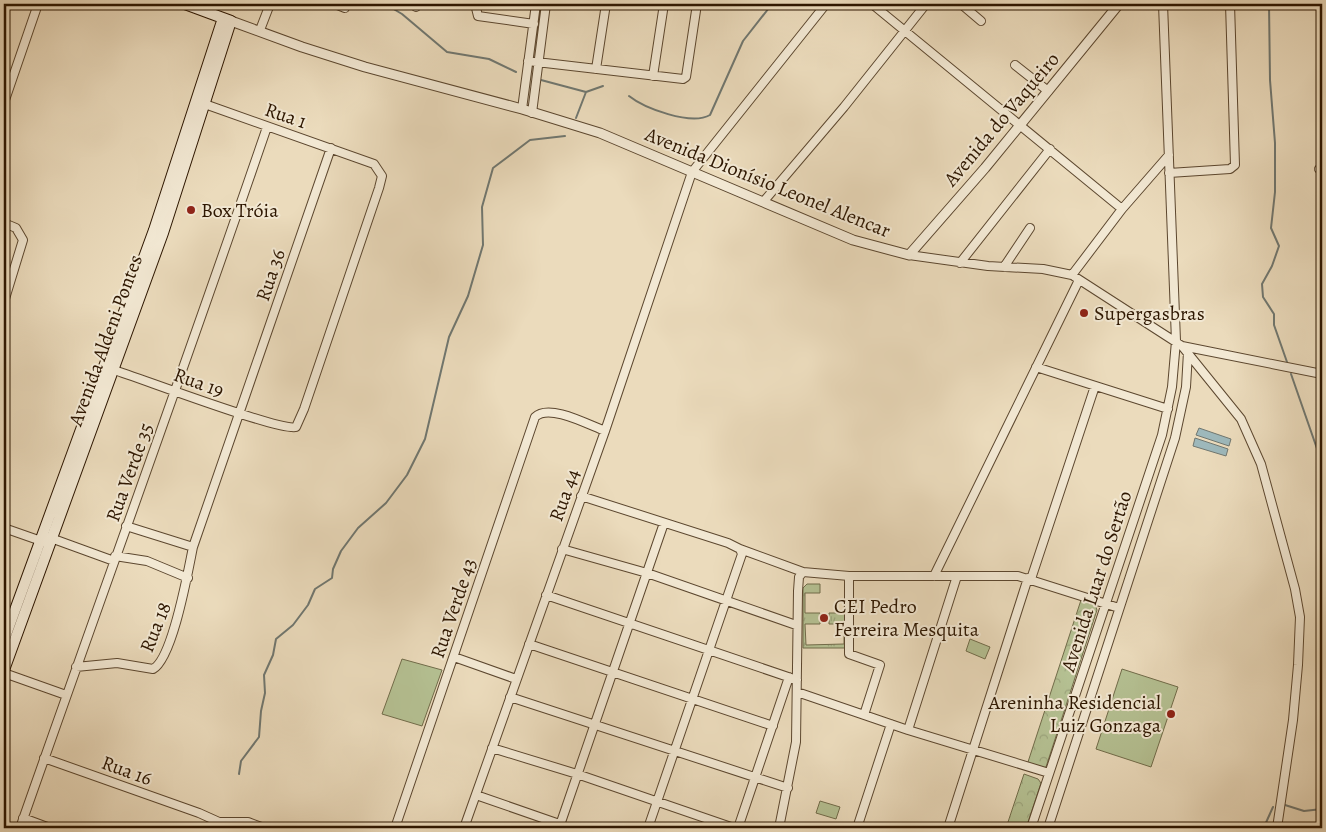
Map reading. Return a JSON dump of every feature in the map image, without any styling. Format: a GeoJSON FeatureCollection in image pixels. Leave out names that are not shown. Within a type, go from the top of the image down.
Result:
{"type":"FeatureCollection","features":[{"type":"Feature","properties":{"kind":"main road","name":"Avenida Dionísio Leonel Alencar"},"geometry":{"type":"LineString","coordinates":[[185,4],[227,19]]}},
{"type":"Feature","properties":{"kind":"main road","name":"Avenida Aldeni Pontes"},"geometry":{"type":"LineString","coordinates":[[4,640],[6,628],[45,539],[114,370],[163,233],[227,19]]}},
{"type":"Feature","properties":{"kind":"main road","name":"Avenida Aldeni Pontes"},"geometry":{"type":"LineString","coordinates":[[4,671],[45,539],[201,102]]}},
{"type":"Feature","properties":{"kind":"street"},"geometry":{"type":"LineString","coordinates":[[4,103],[38,4]]}},
{"type":"Feature","properties":{"kind":"street"},"geometry":{"type":"LineString","coordinates":[[260,30],[270,4]]}},
{"type":"Feature","properties":{"kind":"street"},"geometry":{"type":"LineString","coordinates":[[335,4],[345,8]]}},
{"type":"Feature","properties":{"kind":"street"},"geometry":{"type":"LineString","coordinates":[[475,4],[478,16],[534,24]]}},
{"type":"Feature","properties":{"kind":"street"},"geometry":{"type":"LineString","coordinates":[[522,109],[536,4]]}},
{"type":"Feature","properties":{"kind":"street"},"geometry":{"type":"LineString","coordinates":[[532,112],[546,4]]}},
{"type":"Feature","properties":{"kind":"street"},"geometry":{"type":"LineString","coordinates":[[596,69],[606,4]]}},
{"type":"Feature","properties":{"kind":"street"},"geometry":{"type":"LineString","coordinates":[[653,76],[664,4]]}},
{"type":"Feature","properties":{"kind":"street"},"geometry":{"type":"LineString","coordinates":[[528,62],[681,80],[686,76],[697,4]]}},
{"type":"Feature","properties":{"kind":"street"},"geometry":{"type":"LineString","coordinates":[[692,172],[826,4]]}},
{"type":"Feature","properties":{"kind":"street"},"geometry":{"type":"LineString","coordinates":[[872,4],[1122,209]]}},
{"type":"Feature","properties":{"kind":"street"},"geometry":{"type":"LineString","coordinates":[[764,201],[926,4]]}},
{"type":"Feature","properties":{"kind":"street"},"geometry":{"type":"LineString","coordinates":[[961,4],[981,21]]}},
{"type":"Feature","properties":{"kind":"street","name":"Avenida do Vaqueiro"},"geometry":{"type":"LineString","coordinates":[[909,255],[1120,4]]}},
{"type":"Feature","properties":{"kind":"street","name":"Avenida Luar do Sertão"},"geometry":{"type":"LineString","coordinates":[[1031,828],[1162,435],[1179,344],[1168,155],[1163,4]]}},
{"type":"Feature","properties":{"kind":"street"},"geometry":{"type":"LineString","coordinates":[[1169,173],[1230,169],[1235,165],[1230,4]]}},
{"type":"Feature","properties":{"kind":"street","name":"Avenida Dionísio Leonel Alencar"},"geometry":{"type":"LineString","coordinates":[[227,19],[302,47],[366,67],[522,109],[635,146],[692,172],[867,245],[909,255],[960,263],[1043,269],[1072,275],[1179,344],[1188,352],[1241,419],[1252,440],[1261,464],[1295,589],[1300,625],[1298,665],[1288,756],[1276,828]]}},
{"type":"Feature","properties":{"kind":"street"},"geometry":{"type":"LineString","coordinates":[[1015,65],[1048,91]]}},
{"type":"Feature","properties":{"kind":"street","name":"Rua 1"},"geometry":{"type":"LineString","coordinates":[[201,102],[267,127],[365,160]]}},
{"type":"Feature","properties":{"kind":"street","name":"Rua Verde 35"},"geometry":{"type":"LineString","coordinates":[[20,828],[126,526],[177,390],[267,127]]}},
{"type":"Feature","properties":{"kind":"street","name":"Rua 36"},"geometry":{"type":"LineString","coordinates":[[240,414],[331,148]]}},
{"type":"Feature","properties":{"kind":"street"},"geometry":{"type":"LineString","coordinates":[[960,263],[1050,149]]}},
{"type":"Feature","properties":{"kind":"street"},"geometry":{"type":"LineString","coordinates":[[1072,275],[1122,209],[1168,155]]}},
{"type":"Feature","properties":{"kind":"street","name":"Rua 19"},"geometry":{"type":"LineString","coordinates":[[114,370],[287,429],[296,428],[382,176],[378,167],[365,160]]}},
{"type":"Feature","properties":{"kind":"street","name":"Rua 44"},"geometry":{"type":"LineString","coordinates":[[464,828],[605,431],[692,172]]}},
{"type":"Feature","properties":{"kind":"street"},"geometry":{"type":"LineString","coordinates":[[4,223],[16,228],[23,240],[4,302]]}},
{"type":"Feature","properties":{"kind":"street"},"geometry":{"type":"LineString","coordinates":[[1004,267],[1030,228]]}},
{"type":"Feature","properties":{"kind":"street"},"geometry":{"type":"LineString","coordinates":[[934,576],[1079,280]]}},
{"type":"Feature","properties":{"kind":"street"},"geometry":{"type":"LineString","coordinates":[[1179,344],[1322,374]]}},
{"type":"Feature","properties":{"kind":"street","name":"Avenida Luar do Sertão"},"geometry":{"type":"LineString","coordinates":[[1048,828],[1175,438],[1186,387],[1188,352]]}},
{"type":"Feature","properties":{"kind":"street"},"geometry":{"type":"LineString","coordinates":[[1036,367],[1168,409]]}},
{"type":"Feature","properties":{"kind":"street"},"geometry":{"type":"LineString","coordinates":[[948,828],[1095,386]]}},
{"type":"Feature","properties":{"kind":"street","name":"Rua Verde 43"},"geometry":{"type":"LineString","coordinates":[[395,828],[534,421],[542,412],[553,412],[605,431]]}},
{"type":"Feature","properties":{"kind":"street","name":"Rua 18"},"geometry":{"type":"LineString","coordinates":[[76,666],[105,663],[149,669],[156,667],[160,662],[181,608],[193,547],[240,414]]}},
{"type":"Feature","properties":{"kind":"street"},"geometry":{"type":"LineString","coordinates":[[581,496],[803,572],[849,576],[958,576],[1030,579],[1119,608]]}},
{"type":"Feature","properties":{"kind":"street"},"geometry":{"type":"LineString","coordinates":[[559,826],[664,523]]}},
{"type":"Feature","properties":{"kind":"street"},"geometry":{"type":"LineString","coordinates":[[126,526],[193,547]]}},
{"type":"Feature","properties":{"kind":"street"},"geometry":{"type":"LineString","coordinates":[[4,528],[115,558],[147,561],[188,578]]}},
{"type":"Feature","properties":{"kind":"street"},"geometry":{"type":"LineString","coordinates":[[562,548],[647,573],[796,625]]}},
{"type":"Feature","properties":{"kind":"street"},"geometry":{"type":"LineString","coordinates":[[648,828],[727,601],[742,554],[740,549]]}},
{"type":"Feature","properties":{"kind":"street"},"geometry":{"type":"LineString","coordinates":[[779,828],[796,742],[797,692],[793,678],[798,580],[803,572]]}},
{"type":"Feature","properties":{"kind":"street"},"geometry":{"type":"LineString","coordinates":[[849,576],[849,654],[880,665],[864,716]]}},
{"type":"Feature","properties":{"kind":"street"},"geometry":{"type":"LineString","coordinates":[[908,730],[958,576]]}},
{"type":"Feature","properties":{"kind":"street"},"geometry":{"type":"LineString","coordinates":[[546,596],[630,622],[793,678]]}},
{"type":"Feature","properties":{"kind":"street"},"geometry":{"type":"LineString","coordinates":[[529,644],[773,726]]}},
{"type":"Feature","properties":{"kind":"street"},"geometry":{"type":"LineString","coordinates":[[454,657],[516,679]]}},
{"type":"Feature","properties":{"kind":"street"},"geometry":{"type":"LineString","coordinates":[[4,671],[66,695]]}},
{"type":"Feature","properties":{"kind":"street"},"geometry":{"type":"LineString","coordinates":[[738,828],[773,726],[793,678]]}},
{"type":"Feature","properties":{"kind":"street"},"geometry":{"type":"LineString","coordinates":[[797,692],[864,716],[1049,773]]}},
{"type":"Feature","properties":{"kind":"street"},"geometry":{"type":"LineString","coordinates":[[510,697],[788,788]]}},
{"type":"Feature","properties":{"kind":"street"},"geometry":{"type":"LineString","coordinates":[[857,828],[891,724]]}},
{"type":"Feature","properties":{"kind":"street"},"geometry":{"type":"LineString","coordinates":[[492,748],[577,774],[734,828]]}},
{"type":"Feature","properties":{"kind":"street","name":"Rua 16"},"geometry":{"type":"LineString","coordinates":[[44,758],[199,812],[221,825]]}},
{"type":"Feature","properties":{"kind":"street"},"geometry":{"type":"LineString","coordinates":[[476,795],[559,826],[571,828]]}},
{"type":"Feature","properties":{"kind":"street"},"geometry":{"type":"LineString","coordinates":[[23,818],[50,828]]}},
{"type":"Feature","properties":{"kind":"street"},"geometry":{"type":"LineString","coordinates":[[221,825],[248,822],[264,828]]}},
{"type":"Feature","properties":{"kind":"green space"},"geometry":{"type":"Polygon","coordinates":[[[807,584],[820,584],[820,593],[805,593],[805,613],[820,613],[820,624],[805,624],[806,645],[844,644],[844,624],[829,624],[829,613],[844,613],[845,593],[845,648],[803,648],[803,588],[807,584]]]}},
{"type":"Feature","properties":{"kind":"green space"},"geometry":{"type":"Polygon","coordinates":[[[1081,600],[1095,605],[1097,610],[1046,767],[1042,769],[1027,765],[1081,600]]]}},
{"type":"Feature","properties":{"kind":"green space"},"geometry":{"type":"Polygon","coordinates":[[[970,639],[990,647],[985,659],[966,651],[970,639]]]}},
{"type":"Feature","properties":{"kind":"green space"},"geometry":{"type":"Polygon","coordinates":[[[402,659],[442,670],[422,726],[382,714],[402,659]]]}},
{"type":"Feature","properties":{"kind":"green space"},"geometry":{"type":"Polygon","coordinates":[[[1122,669],[1178,687],[1151,767],[1096,749],[1122,669]]]}},
{"type":"Feature","properties":{"kind":"green space"},"geometry":{"type":"Polygon","coordinates":[[[1024,774],[1038,779],[1041,783],[1026,828],[1006,828],[1024,774]]]}},
{"type":"Feature","properties":{"kind":"green space"},"geometry":{"type":"Polygon","coordinates":[[[820,801],[840,807],[836,819],[816,813],[820,801]]]}},
{"type":"Feature","properties":{"kind":"water"},"geometry":{"type":"Polygon","coordinates":[[[1199,428],[1231,439],[1229,446],[1196,435],[1199,428]]]}},
{"type":"Feature","properties":{"kind":"water"},"geometry":{"type":"Polygon","coordinates":[[[1195,438],[1228,449],[1226,456],[1193,446],[1195,438]]]}},
{"type":"Feature","properties":{"kind":"waterway"},"geometry":{"type":"LineString","coordinates":[[385,4],[402,14],[447,52],[489,59],[516,72]]}},
{"type":"Feature","properties":{"kind":"waterway"},"geometry":{"type":"LineString","coordinates":[[629,96],[645,106],[680,117],[702,118],[710,115],[743,41],[772,4]]}},
{"type":"Feature","properties":{"kind":"waterway"},"geometry":{"type":"LineString","coordinates":[[1269,4],[1270,80],[1275,143],[1275,192],[1271,228],[1279,246],[1272,266],[1262,284],[1263,297],[1274,314],[1274,325],[1287,362]]}},
{"type":"Feature","properties":{"kind":"waterway"},"geometry":{"type":"LineString","coordinates":[[541,80],[586,92]]}},
{"type":"Feature","properties":{"kind":"waterway"},"geometry":{"type":"LineString","coordinates":[[576,118],[586,92],[603,86]]}},
{"type":"Feature","properties":{"kind":"waterway"},"geometry":{"type":"LineString","coordinates":[[239,774],[241,761],[259,737],[261,711],[265,693],[264,675],[273,655],[276,639],[293,625],[308,605],[315,589],[332,578],[333,569],[341,551],[358,528],[386,503],[407,475],[425,439],[449,337],[468,296],[483,245],[482,207],[493,168],[530,140],[565,136]]}},
{"type":"Feature","properties":{"kind":"waterway"},"geometry":{"type":"LineString","coordinates":[[1291,374],[1322,463]]}},
{"type":"Feature","properties":{"kind":"waterway"},"geometry":{"type":"LineString","coordinates":[[1285,805],[1304,811],[1322,809]]}},
{"type":"Feature","properties":{"kind":"waterway"},"geometry":{"type":"LineString","coordinates":[[1253,828],[1264,827],[1273,807]]}},
{"type":"Feature","properties":{"kind":"waterway"},"geometry":{"type":"LineString","coordinates":[[1217,828],[1238,825],[1242,828]]}},
{"type":"Feature","properties":{"kind":"place","name":"Box Tróia"},"geometry":{"type":"Point","coordinates":[191,210]}},
{"type":"Feature","properties":{"kind":"place","name":"Supergasbras"},"geometry":{"type":"Point","coordinates":[1084,313]}},
{"type":"Feature","properties":{"kind":"place","name":"CEI Pedro Ferreira Mesquita"},"geometry":{"type":"Point","coordinates":[824,618]}},
{"type":"Feature","properties":{"kind":"place","name":"Areninha Residencial Luiz Gonzaga"},"geometry":{"type":"Point","coordinates":[1171,714]}}]}
